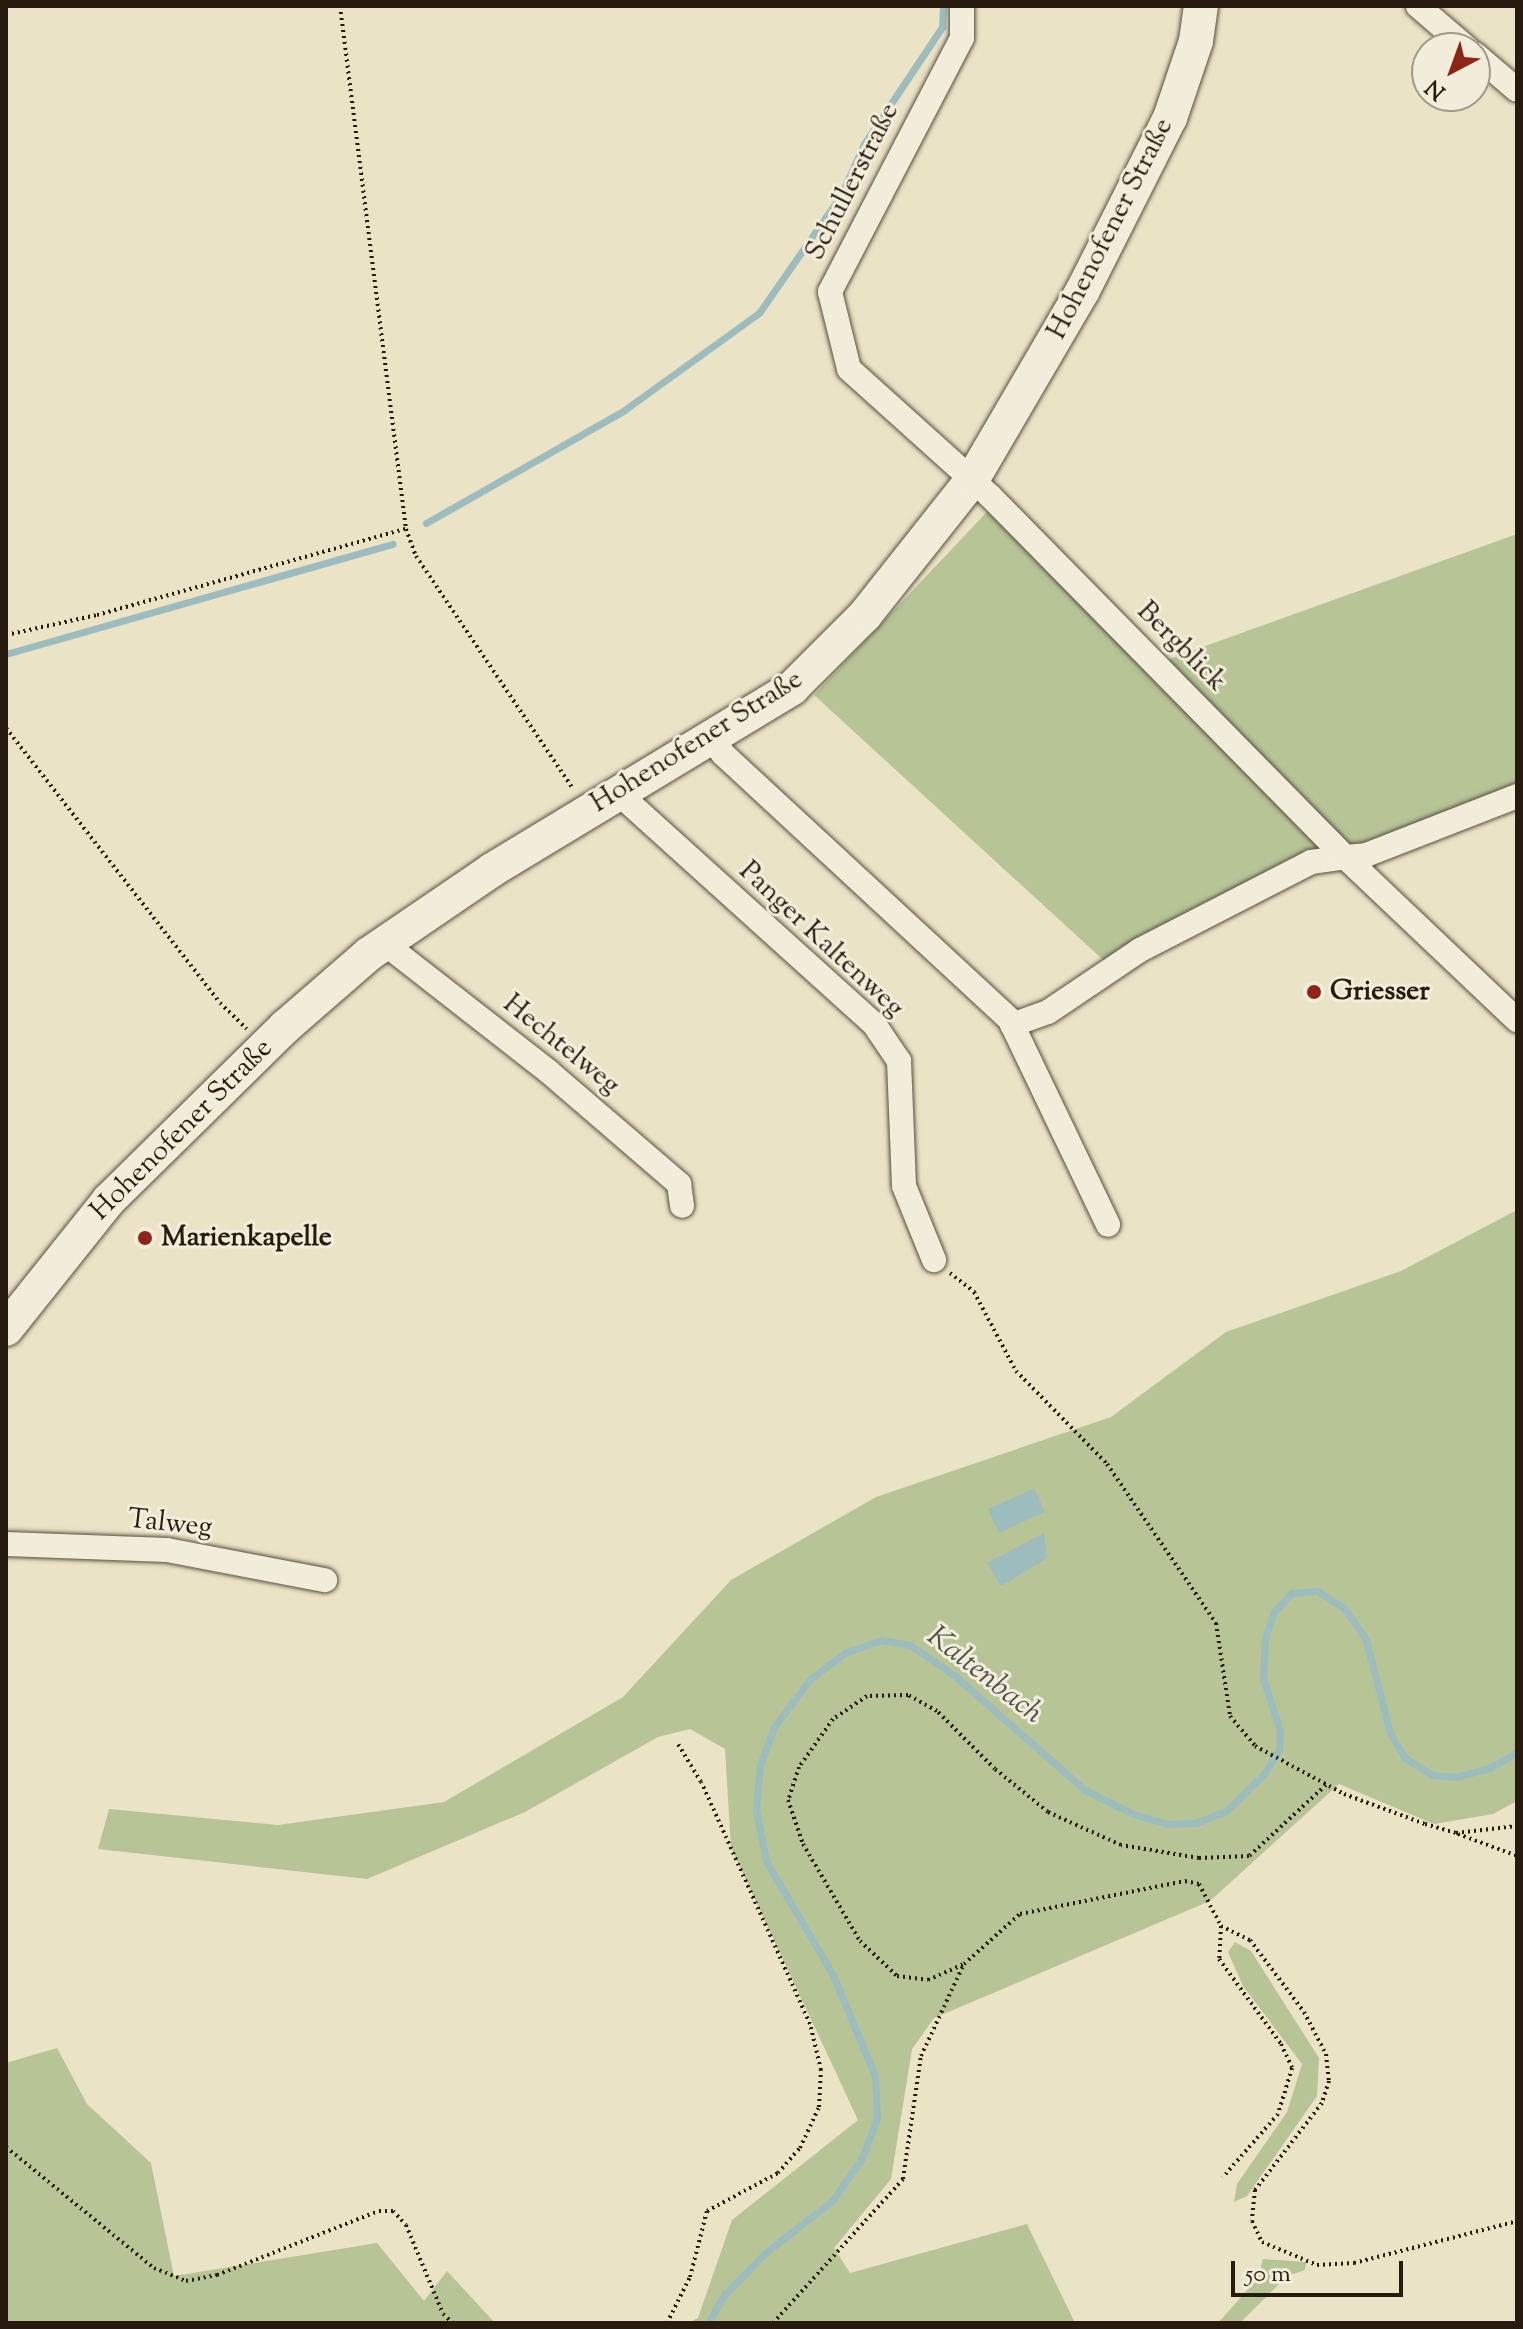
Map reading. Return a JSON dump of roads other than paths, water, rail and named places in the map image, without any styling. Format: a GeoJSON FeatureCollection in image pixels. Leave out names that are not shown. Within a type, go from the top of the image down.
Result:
{"type":"FeatureCollection","features":[{"type":"Feature","properties":{"kind":"main road","name":"Hohenofener Straße"},"geometry":{"type":"LineString","coordinates":[[6,1329],[88,1222],[265,1047],[384,943],[617,792],[792,688],[832,651],[917,554],[972,480],[1082,292],[1170,118],[1196,41],[1201,6]]}},
{"type":"Feature","properties":{"kind":"street","name":"Schullerstraße"},"geometry":{"type":"LineString","coordinates":[[962,6],[962,38],[830,292],[849,369],[972,480]]}},
{"type":"Feature","properties":{"kind":"street"},"geometry":{"type":"LineString","coordinates":[[1418,6],[1448,32]]}},
{"type":"Feature","properties":{"kind":"street"},"geometry":{"type":"LineString","coordinates":[[1491,68],[1517,90]]}},
{"type":"Feature","properties":{"kind":"street","name":"Bergblick"},"geometry":{"type":"LineString","coordinates":[[972,480],[1345,857],[1517,1020]]}},
{"type":"Feature","properties":{"kind":"street"},"geometry":{"type":"LineString","coordinates":[[711,737],[723,754],[1012,1025],[1108,1225]]}},
{"type":"Feature","properties":{"kind":"street","name":"Panger Kaltenweg"},"geometry":{"type":"LineString","coordinates":[[617,792],[874,1024],[899,1061],[904,1186],[934,1260]]}},
{"type":"Feature","properties":{"kind":"street"},"geometry":{"type":"LineString","coordinates":[[1012,1025],[1048,1012],[1140,950],[1311,862],[1366,855],[1517,796]]}},
{"type":"Feature","properties":{"kind":"street","name":"Hechtelweg"},"geometry":{"type":"LineString","coordinates":[[384,943],[679,1184],[682,1206]]}},
{"type":"Feature","properties":{"kind":"street","name":"Talweg"},"geometry":{"type":"LineString","coordinates":[[6,1544],[167,1550],[325,1580]]}},
{"type":"Feature","properties":{"kind":"water"},"geometry":{"type":"Polygon","coordinates":[[[1034,1488],[1045,1512],[999,1533],[988,1510],[1034,1488]]]}},
{"type":"Feature","properties":{"kind":"water"},"geometry":{"type":"Polygon","coordinates":[[[1044,1533],[1047,1558],[1001,1586],[987,1563],[1044,1533]]]}},
{"type":"Feature","properties":{"kind":"waterway"},"geometry":{"type":"LineString","coordinates":[[426,523],[623,411],[759,313],[841,195],[864,144],[942,27],[943,6]]}},
{"type":"Feature","properties":{"kind":"waterway"},"geometry":{"type":"LineString","coordinates":[[6,654],[393,544]]}},
{"type":"Feature","properties":{"kind":"waterway","name":"Kaltenbach"},"geometry":{"type":"LineString","coordinates":[[708,2323],[725,2294],[765,2253],[833,2200],[862,2158],[877,2118],[875,2076],[833,1975],[766,1861],[756,1810],[760,1765],[774,1727],[810,1679],[845,1653],[881,1640],[910,1645],[954,1675],[1085,1790],[1133,1814],[1167,1824],[1196,1823],[1226,1811],[1265,1773],[1279,1750],[1280,1731],[1263,1678],[1265,1638],[1274,1612],[1292,1593],[1317,1591],[1344,1608],[1366,1640],[1390,1733],[1405,1758],[1432,1775],[1456,1777],[1490,1768],[1517,1752]]}},
{"type":"Feature","properties":{"kind":"place","name":"Griesser"},"geometry":{"type":"Point","coordinates":[1314,992]}},
{"type":"Feature","properties":{"kind":"place","name":"Marienkapelle"},"geometry":{"type":"Point","coordinates":[145,1238]}}]}
